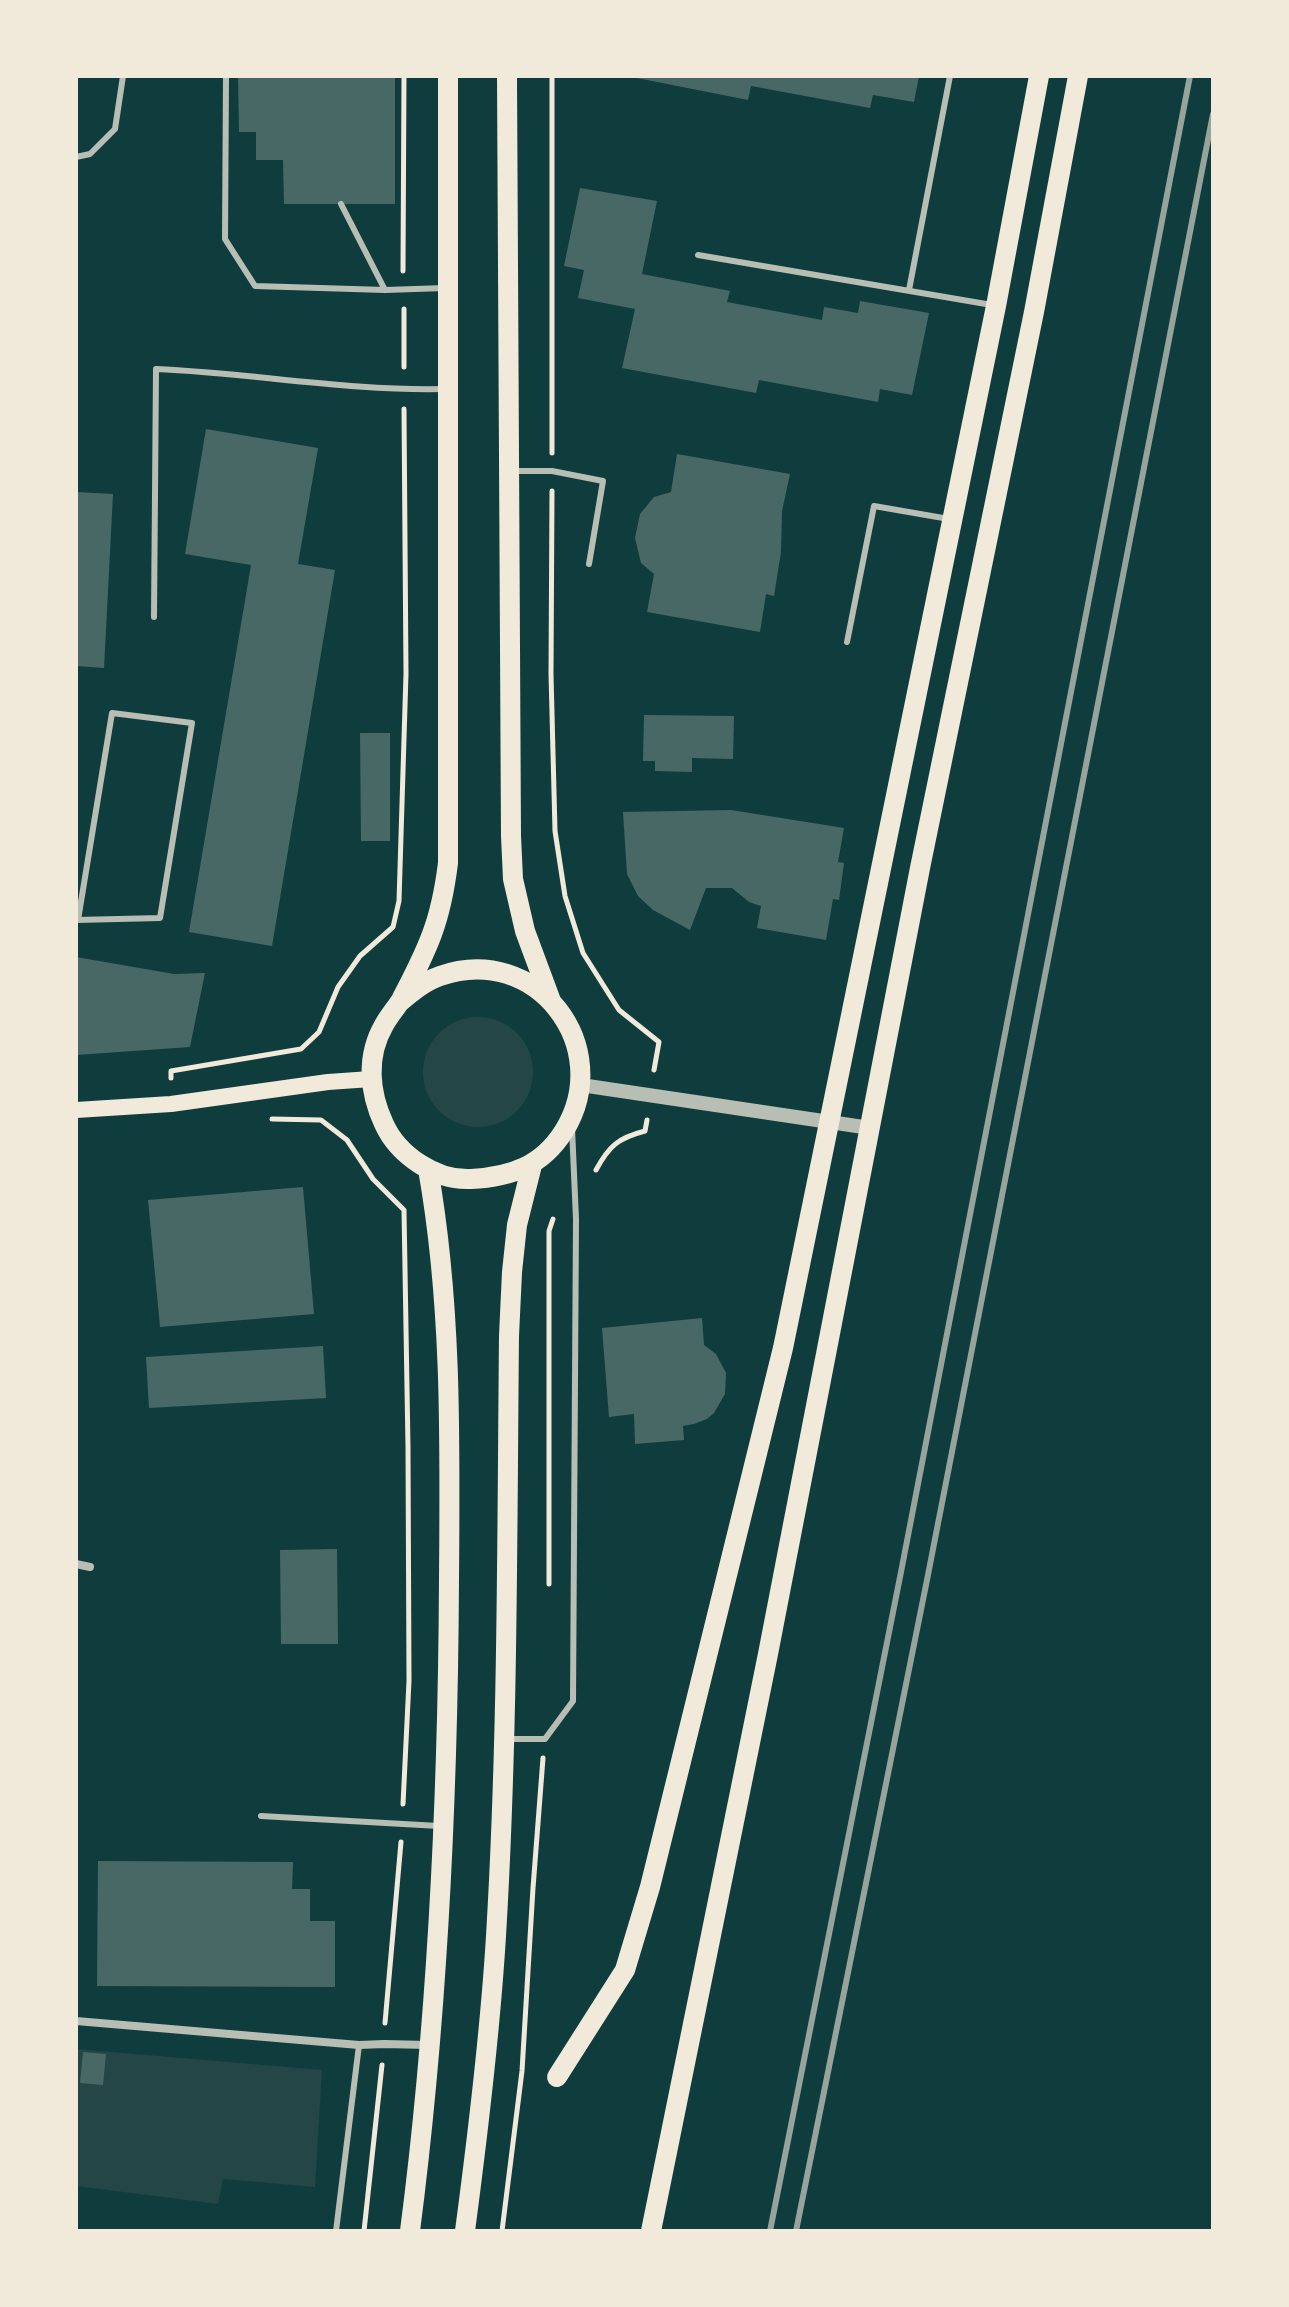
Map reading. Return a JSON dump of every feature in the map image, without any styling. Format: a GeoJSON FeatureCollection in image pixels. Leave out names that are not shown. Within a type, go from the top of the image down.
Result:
{"type":"FeatureCollection","features":[{"type":"Feature","properties":{"kind":"main road"},"geometry":{"type":"LineString","coordinates":[[400,1002],[418,987],[440,976],[464,970],[488,970],[511,975],[533,986],[551,1001],[565,1019],[581,1062],[581,1085],[572,1118],[556,1144],[532,1165],[498,1178],[462,1180],[428,1169],[405,1153],[387,1132],[375,1106],[371,1079],[373,1051],[384,1025],[400,1002],[432,935],[443,900],[448,863],[448,76]]}},
{"type":"Feature","properties":{"kind":"main road"},"geometry":{"type":"LineString","coordinates":[[507,76],[513,879],[525,931],[551,1001]]}},
{"type":"Feature","properties":{"kind":"main road"},"geometry":{"type":"LineString","coordinates":[[557,2077],[625,1970],[650,1887],[783,1348],[953,520],[1039,76]]}},
{"type":"Feature","properties":{"kind":"main road"},"geometry":{"type":"LineString","coordinates":[[651,2231],[748,1754],[926,837],[1034,312],[1078,76]]}},
{"type":"Feature","properties":{"kind":"main road"},"geometry":{"type":"LineString","coordinates":[[76,1110],[171,1104],[371,1079]]}},
{"type":"Feature","properties":{"kind":"main road"},"geometry":{"type":"LineString","coordinates":[[465,2231],[481,2107],[494,1952],[504,1739],[512,1272],[517,1225],[532,1165]]}},
{"type":"Feature","properties":{"kind":"main road"},"geometry":{"type":"LineString","coordinates":[[410,2231],[438,1939],[449,1678],[447,1340],[439,1228],[428,1169]]}},
{"type":"Feature","properties":{"kind":"street"},"geometry":{"type":"LineString","coordinates":[[581,1085],[870,1128]]}},
{"type":"Feature","properties":{"kind":"street"},"geometry":{"type":"LineString","coordinates":[[76,1564],[90,1567]]}},
{"type":"Feature","properties":{"kind":"street"},"geometry":{"type":"LineString","coordinates":[[76,2021],[359,2045],[429,2045]]}},
{"type":"Feature","properties":{"kind":"lane"},"geometry":{"type":"LineString","coordinates":[[76,157],[90,154],[115,129],[123,76]]}},
{"type":"Feature","properties":{"kind":"lane"},"geometry":{"type":"LineString","coordinates":[[226,76],[225,239],[255,286],[385,290],[448,288]]}},
{"type":"Feature","properties":{"kind":"lane"},"geometry":{"type":"LineString","coordinates":[[909,290],[950,76]]}},
{"type":"Feature","properties":{"kind":"lane"},"geometry":{"type":"LineString","coordinates":[[341,204],[385,290]]}},
{"type":"Feature","properties":{"kind":"lane"},"geometry":{"type":"LineString","coordinates":[[698,255],[996,306]]}},
{"type":"Feature","properties":{"kind":"lane"},"geometry":{"type":"LineString","coordinates":[[154,617],[156,369],[215,371],[404,390],[448,389]]}},
{"type":"Feature","properties":{"kind":"lane"},"geometry":{"type":"LineString","coordinates":[[511,471],[552,471],[603,481],[589,564]]}},
{"type":"Feature","properties":{"kind":"lane"},"geometry":{"type":"LineString","coordinates":[[847,642],[874,506],[953,520]]}},
{"type":"Feature","properties":{"kind":"lane"},"geometry":{"type":"LineString","coordinates":[[112,713],[192,723],[160,918],[77,920],[112,713]]}},
{"type":"Feature","properties":{"kind":"lane"},"geometry":{"type":"LineString","coordinates":[[504,1739],[545,1739],[573,1701],[576,1219],[572,1118]]}},
{"type":"Feature","properties":{"kind":"lane"},"geometry":{"type":"LineString","coordinates":[[261,1816],[443,1826]]}},
{"type":"Feature","properties":{"kind":"lane"},"geometry":{"type":"LineString","coordinates":[[336,2231],[359,2045]]}},
{"type":"Feature","properties":{"kind":"path"},"geometry":{"type":"LineString","coordinates":[[552,76],[551,674],[555,831],[565,896],[583,953],[619,1010],[659,1042],[645,1131],[625,1136],[606,1151],[591,1180]]}},
{"type":"Feature","properties":{"kind":"shaded area"},"geometry":{"type":"Polygon","coordinates":[[[478,1017],[499,1021],[517,1033],[529,1051],[533,1072],[529,1093],[517,1111],[499,1123],[478,1127],[457,1123],[439,1111],[427,1093],[423,1072],[427,1051],[439,1033],[457,1021],[478,1017]]]}},
{"type":"Feature","properties":{"kind":"shaded area"},"geometry":{"type":"Polygon","coordinates":[[[76,2049],[322,2070],[315,2187],[223,2179],[218,2204],[76,2186],[76,2049]]]}},
{"type":"Feature","properties":{"kind":"building"},"geometry":{"type":"Polygon","coordinates":[[[238,76],[395,76],[395,204],[284,204],[283,160],[256,160],[256,132],[239,132],[238,76]]]}},
{"type":"Feature","properties":{"kind":"building"},"geometry":{"type":"Polygon","coordinates":[[[627,76],[919,76],[914,102],[873,95],[870,108],[751,86],[748,100],[627,76]]]}},
{"type":"Feature","properties":{"kind":"building"},"geometry":{"type":"Polygon","coordinates":[[[580,188],[657,201],[642,274],[730,291],[727,302],[822,320],[824,307],[858,313],[860,301],[929,313],[912,395],[880,389],[878,402],[759,380],[756,393],[622,368],[635,309],[578,298],[584,270],[564,266],[580,188]]]}},
{"type":"Feature","properties":{"kind":"building"},"geometry":{"type":"Polygon","coordinates":[[[206,429],[318,448],[298,564],[335,570],[272,946],[189,932],[251,565],[185,554],[206,429]]]}},
{"type":"Feature","properties":{"kind":"building"},"geometry":{"type":"Polygon","coordinates":[[[677,454],[790,474],[782,511],[781,552],[774,596],[766,594],[760,632],[647,612],[654,574],[641,563],[635,538],[640,514],[654,497],[671,492],[677,454]]]}},
{"type":"Feature","properties":{"kind":"building"},"geometry":{"type":"Polygon","coordinates":[[[76,492],[113,494],[104,668],[76,666],[76,492]]]}},
{"type":"Feature","properties":{"kind":"building"},"geometry":{"type":"Polygon","coordinates":[[[644,715],[734,716],[733,759],[692,758],[692,772],[655,771],[655,761],[643,761],[644,715]]]}},
{"type":"Feature","properties":{"kind":"building"},"geometry":{"type":"Polygon","coordinates":[[[360,733],[390,733],[390,841],[361,841],[360,733]]]}},
{"type":"Feature","properties":{"kind":"building"},"geometry":{"type":"Polygon","coordinates":[[[731,810],[844,828],[838,862],[844,863],[839,900],[833,899],[826,940],[757,928],[761,906],[749,902],[732,888],[706,888],[690,930],[653,910],[638,896],[627,874],[623,812],[731,810]]]}},
{"type":"Feature","properties":{"kind":"building"},"geometry":{"type":"Polygon","coordinates":[[[76,957],[174,974],[205,973],[190,1047],[76,1055],[76,957]]]}},
{"type":"Feature","properties":{"kind":"building"},"geometry":{"type":"Polygon","coordinates":[[[303,1187],[314,1314],[160,1327],[148,1200],[303,1187]]]}},
{"type":"Feature","properties":{"kind":"building"},"geometry":{"type":"Polygon","coordinates":[[[702,1318],[704,1345],[716,1354],[726,1373],[725,1394],[707,1419],[683,1426],[684,1440],[635,1444],[634,1414],[609,1417],[602,1328],[702,1318]]]}},
{"type":"Feature","properties":{"kind":"building"},"geometry":{"type":"Polygon","coordinates":[[[323,1346],[326,1398],[149,1408],[146,1357],[323,1346]]]}},
{"type":"Feature","properties":{"kind":"building"},"geometry":{"type":"Polygon","coordinates":[[[337,1549],[338,1644],[281,1644],[280,1550],[337,1549]]]}},
{"type":"Feature","properties":{"kind":"building"},"geometry":{"type":"Polygon","coordinates":[[[98,1861],[293,1862],[292,1889],[310,1889],[310,1921],[335,1921],[335,1987],[97,1986],[98,1861]]]}},
{"type":"Feature","properties":{"kind":"building"},"geometry":{"type":"Polygon","coordinates":[[[83,2052],[106,2054],[103,2085],[80,2083],[83,2052]]]}},
{"type":"Feature","properties":{"kind":"railway"},"geometry":{"type":"LineString","coordinates":[[770,2231],[901,1572],[1190,76]]}},
{"type":"Feature","properties":{"kind":"railway"},"geometry":{"type":"LineString","coordinates":[[796,2231],[927,1580],[1213,114]]}}]}
